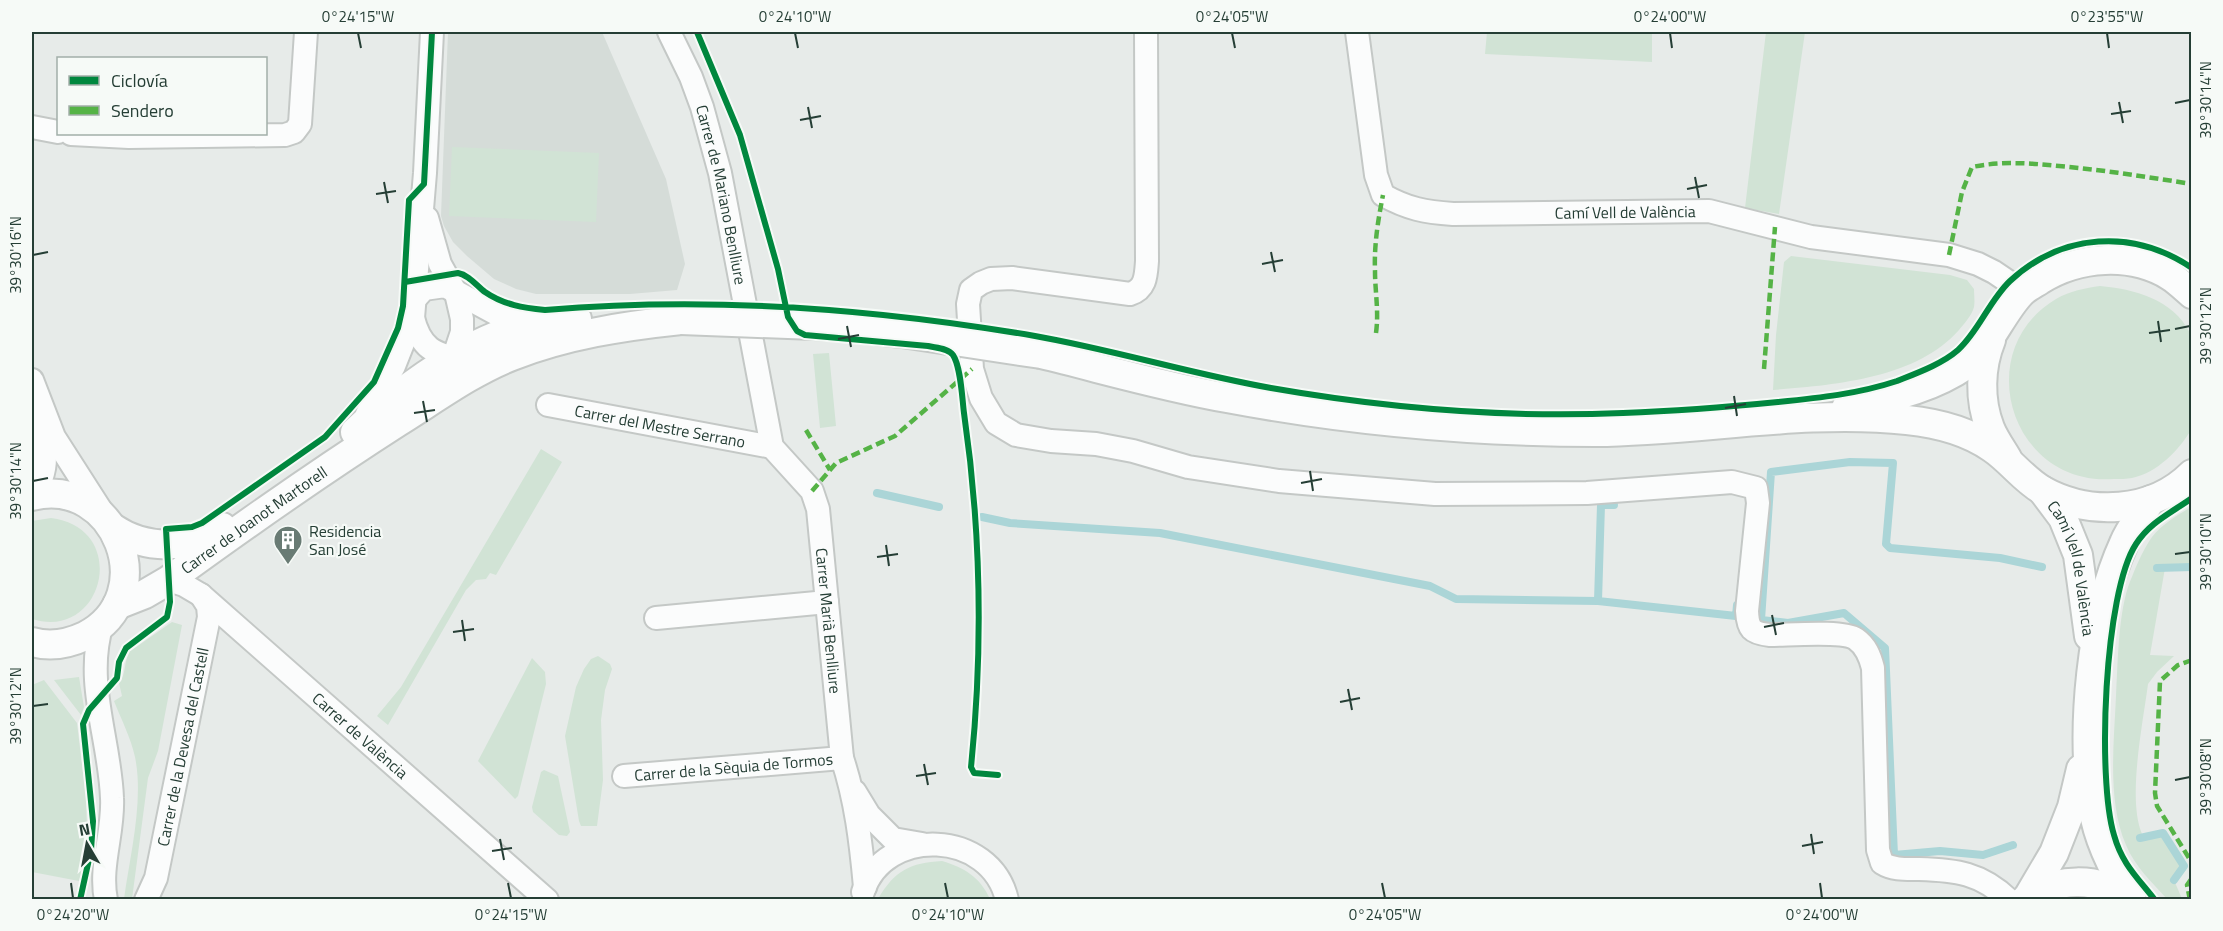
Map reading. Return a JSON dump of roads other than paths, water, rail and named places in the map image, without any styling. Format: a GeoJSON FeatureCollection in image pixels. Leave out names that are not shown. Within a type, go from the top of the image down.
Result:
{"type":"FeatureCollection","features":[{"type":"Feature","properties":{"kind":"street"},"geometry":{"type":"LineString","coordinates":[[90,135],[129,137],[285,135],[294,132],[300,124],[306,32]]}},
{"type":"Feature","properties":{"kind":"street","name":"Carrer de Joanot Martorell"},"geometry":{"type":"LineString","coordinates":[[32,660],[90,633],[109,615],[169,580],[364,438],[394,366],[413,309],[424,183],[432,32]]}},
{"type":"Feature","properties":{"kind":"street","name":"Carrer de Mariano Benlliure"},"geometry":{"type":"LineString","coordinates":[[669,32],[691,77],[702,107],[720,173],[772,447],[788,466]]}},
{"type":"Feature","properties":{"kind":"street"},"geometry":{"type":"LineString","coordinates":[[1146,32],[1147,261],[1143,286],[1137,292],[1130,294],[1012,278],[991,279],[971,290],[968,304],[972,369],[981,398],[996,423],[1016,435],[1051,441],[1096,444],[1133,451],[1188,467],[1279,481],[1435,494],[1587,493],[1732,482],[1755,488],[1758,503],[1747,611],[1751,630],[1759,634],[1770,635],[1846,634],[1862,644],[1870,657],[1873,668],[1878,850],[1882,863],[1893,868],[1958,871],[2021,899]]}},
{"type":"Feature","properties":{"kind":"street","name":"Camí Vell de València"},"geometry":{"type":"LineString","coordinates":[[1357,32],[1376,175],[1383,195],[1399,204],[1420,211],[1453,214],[1709,211],[1811,237],[1949,255],[1994,272],[2022,291]]}},
{"type":"Feature","properties":{"kind":"street"},"geometry":{"type":"LineString","coordinates":[[32,127],[57,132]]}},
{"type":"Feature","properties":{"kind":"street"},"geometry":{"type":"LineString","coordinates":[[424,183],[428,225],[444,275],[456,293],[462,320],[462,332],[453,359]]}},
{"type":"Feature","properties":{"kind":"street"},"geometry":{"type":"LineString","coordinates":[[1797,418],[1894,397],[1938,381],[1967,364],[1983,348],[1999,321],[2022,291],[2056,270],[2094,260],[2133,262],[2170,276],[2192,294]]}},
{"type":"Feature","properties":{"kind":"street"},"geometry":{"type":"LineString","coordinates":[[681,320],[634,325],[563,339],[510,357],[477,364],[439,356],[420,338],[413,309],[423,289],[445,286],[495,313],[533,321],[582,319],[681,320],[777,322],[902,333],[1041,354],[1224,398],[1344,417],[1412,424],[1481,429],[1599,432],[1654,430],[1797,418],[1908,420],[1944,427],[1972,436],[1992,448],[2026,479],[2042,490],[2080,506],[2116,508],[2151,500],[2182,483],[2192,474]]}},
{"type":"Feature","properties":{"kind":"street"},"geometry":{"type":"LineString","coordinates":[[364,438],[428,373],[453,359],[504,333],[582,319]]}},
{"type":"Feature","properties":{"kind":"street"},"geometry":{"type":"LineString","coordinates":[[1999,321],[1985,355],[1982,393],[1990,429],[2009,462]]}},
{"type":"Feature","properties":{"kind":"street"},"geometry":{"type":"LineString","coordinates":[[364,438],[469,377],[510,357]]}},
{"type":"Feature","properties":{"kind":"street"},"geometry":{"type":"LineString","coordinates":[[32,380],[54,436],[123,548],[124,585],[109,615],[96,655],[96,689],[113,800],[106,900]]}},
{"type":"Feature","properties":{"kind":"street","name":"Carrer del Mestre Serrano"},"geometry":{"type":"LineString","coordinates":[[549,405],[772,447]]}},
{"type":"Feature","properties":{"kind":"street"},"geometry":{"type":"LineString","coordinates":[[32,415],[44,458],[40,474],[32,490]]}},
{"type":"Feature","properties":{"kind":"street","name":"Carrer de Joanot Martorell"},"geometry":{"type":"LineString","coordinates":[[111,526],[134,540],[144,542],[165,545],[196,541],[209,536],[312,467],[364,438]]}},
{"type":"Feature","properties":{"kind":"street","name":"Carrer Marià Benlliure"},"geometry":{"type":"LineString","coordinates":[[788,466],[812,491],[818,509],[842,758],[850,784],[861,849],[863,893]]}},
{"type":"Feature","properties":{"kind":"street","name":"Camí Vell de València"},"geometry":{"type":"LineString","coordinates":[[2042,490],[2063,518],[2078,555],[2089,632],[2091,687]]}},
{"type":"Feature","properties":{"kind":"street"},"geometry":{"type":"LineString","coordinates":[[32,496],[55,493],[77,498],[90,506],[111,526]]}},
{"type":"Feature","properties":{"kind":"street","name":"Camí Vell de València"},"geometry":{"type":"LineString","coordinates":[[2132,900],[2117,876],[2093,809],[2087,740],[2091,687],[2104,603],[2117,558],[2125,540],[2151,500]]}},
{"type":"Feature","properties":{"kind":"street","name":"Carrer de València"},"geometry":{"type":"LineString","coordinates":[[169,580],[184,585],[201,595],[547,900]]}},
{"type":"Feature","properties":{"kind":"street","name":"Carrer de la Devesa del Castell"},"geometry":{"type":"LineString","coordinates":[[146,900],[156,878],[209,617],[208,606],[201,595]]}},
{"type":"Feature","properties":{"kind":"street"},"geometry":{"type":"LineString","coordinates":[[656,618],[827,602]]}},
{"type":"Feature","properties":{"kind":"street"},"geometry":{"type":"LineString","coordinates":[[32,642],[65,644]]}},
{"type":"Feature","properties":{"kind":"street"},"geometry":{"type":"LineString","coordinates":[[2021,899],[2054,853],[2069,816],[2087,740]]}},
{"type":"Feature","properties":{"kind":"street","name":"Carrer de la Sèquia de Tormos"},"geometry":{"type":"LineString","coordinates":[[624,777],[842,758]]}},
{"type":"Feature","properties":{"kind":"street","name":"Carrer Marià Benlliure"},"geometry":{"type":"LineString","coordinates":[[850,784],[869,815],[894,839],[950,845],[968,851],[983,861],[996,875],[1007,900]]}},
{"type":"Feature","properties":{"kind":"street"},"geometry":{"type":"LineString","coordinates":[[863,893],[879,866],[900,852],[924,844]]}},
{"type":"Feature","properties":{"kind":"street"},"geometry":{"type":"LineString","coordinates":[[2021,899],[2050,886],[2074,881],[2098,884],[2121,894],[2127,900]]}},
{"type":"Feature","properties":{"kind":"waterway"},"geometry":{"type":"LineString","coordinates":[[2013,845],[1983,855],[1940,851],[1894,855],[1885,648],[1844,613],[1788,623],[1761,620],[1771,472],[1850,462],[1893,463],[1886,544],[1890,548],[2000,558],[2042,567]]}},
{"type":"Feature","properties":{"kind":"waterway"},"geometry":{"type":"LineString","coordinates":[[877,493],[939,507]]}},
{"type":"Feature","properties":{"kind":"waterway"},"geometry":{"type":"LineString","coordinates":[[1598,601],[1601,505],[1614,505]]}},
{"type":"Feature","properties":{"kind":"waterway"},"geometry":{"type":"LineString","coordinates":[[982,517],[1010,523],[1160,533],[1430,586],[1456,599],[1598,601],[1736,616],[1737,605]]}},
{"type":"Feature","properties":{"kind":"waterway"},"geometry":{"type":"LineString","coordinates":[[2157,568],[2192,567]]}},
{"type":"Feature","properties":{"kind":"waterway"},"geometry":{"type":"LineString","coordinates":[[2140,838],[2163,833],[2184,866],[2174,880]]}},
{"type":"Feature","properties":{"kind":"place","name":"Residencia San José"},"geometry":{"type":"Point","coordinates":[288,566]}}]}
